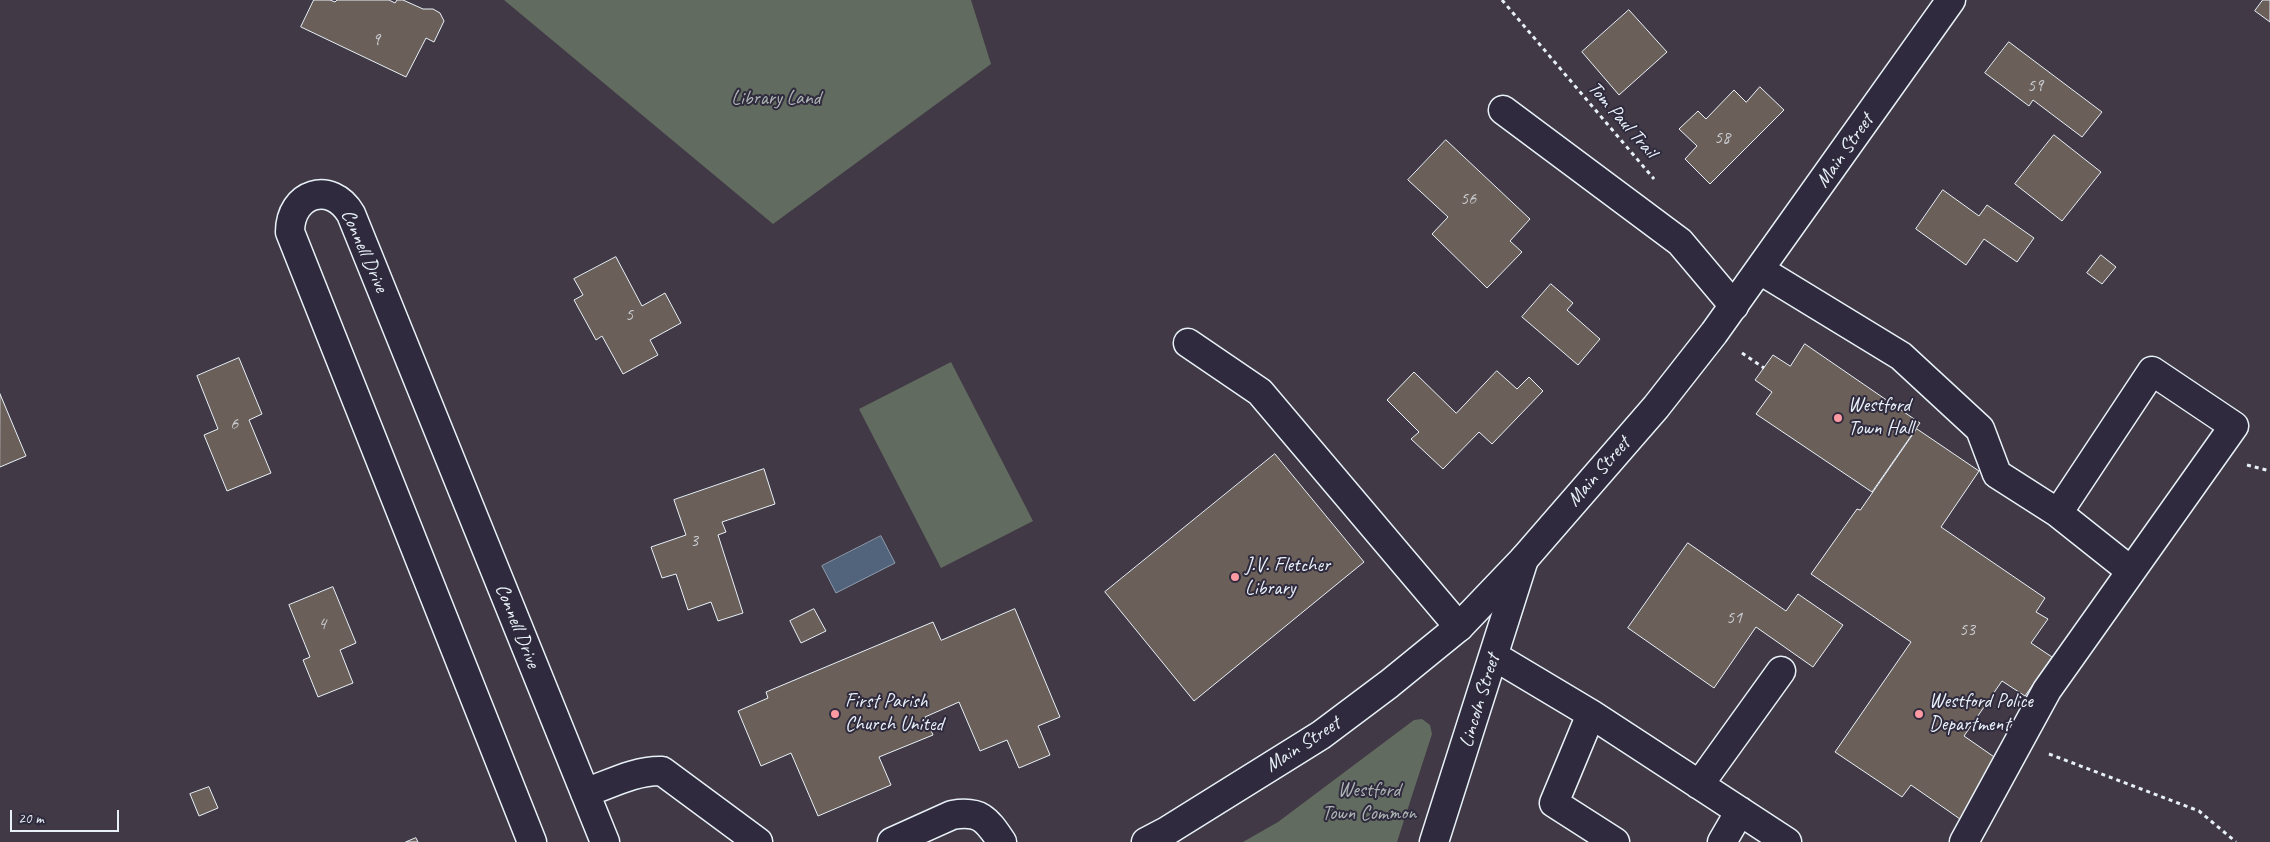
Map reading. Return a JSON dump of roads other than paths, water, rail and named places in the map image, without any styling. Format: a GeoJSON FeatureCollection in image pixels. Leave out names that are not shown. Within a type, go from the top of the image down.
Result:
{"type":"FeatureCollection","features":[{"type":"Feature","properties":{"kind":"street","name":"Main Street"},"geometry":{"type":"LineString","coordinates":[[1146,842],[1167,831],[1321,735],[1389,684],[1459,626],[1524,558],[1656,408],[1734,306],[1951,0]]}},
{"type":"Feature","properties":{"kind":"street"},"geometry":{"type":"LineString","coordinates":[[1503,110],[1680,242],[1734,306]]}},
{"type":"Feature","properties":{"kind":"street","name":"Connell Drive"},"geometry":{"type":"LineString","coordinates":[[532,842],[290,232],[293,211],[308,198],[318,194],[338,199],[346,205],[351,214],[605,842]]}},
{"type":"Feature","properties":{"kind":"street"},"geometry":{"type":"LineString","coordinates":[[1760,270],[1901,356],[1980,429],[1998,474],[2058,513],[2131,571]]}},
{"type":"Feature","properties":{"kind":"street"},"geometry":{"type":"LineString","coordinates":[[1188,343],[1260,392],[1459,626]]}},
{"type":"Feature","properties":{"kind":"street"},"geometry":{"type":"LineString","coordinates":[[1964,842],[2047,690],[2234,426],[2152,371],[2058,513]]}},
{"type":"Feature","properties":{"kind":"street","name":"Lincoln Street"},"geometry":{"type":"LineString","coordinates":[[1434,842],[1524,558]]}},
{"type":"Feature","properties":{"kind":"street"},"geometry":{"type":"LineString","coordinates":[[1494,656],[1591,714],[1787,842]]}},
{"type":"Feature","properties":{"kind":"street"},"geometry":{"type":"LineString","coordinates":[[1699,785],[1781,671]]}},
{"type":"Feature","properties":{"kind":"street"},"geometry":{"type":"LineString","coordinates":[[1591,714],[1554,804],[1615,842]]}},
{"type":"Feature","properties":{"kind":"street"},"geometry":{"type":"LineString","coordinates":[[585,793],[650,770],[662,771],[758,842]]}},
{"type":"Feature","properties":{"kind":"street"},"geometry":{"type":"LineString","coordinates":[[1722,842],[1740,811]]}},
{"type":"Feature","properties":{"kind":"street"},"geometry":{"type":"LineString","coordinates":[[892,842],[952,815],[962,813],[979,815],[988,821],[1002,842]]}},
{"type":"Feature","properties":{"kind":"water"},"geometry":{"type":"Polygon","coordinates":[[[881,536],[895,563],[836,593],[822,566],[881,536]]]}},
{"type":"Feature","properties":{"kind":"place","name":"Westford Town Hall"},"geometry":{"type":"Point","coordinates":[1838,418]}},
{"type":"Feature","properties":{"kind":"place","name":"J.V. Fletcher Library"},"geometry":{"type":"Point","coordinates":[1235,577]}},
{"type":"Feature","properties":{"kind":"place","name":"First Parish Church United"},"geometry":{"type":"Point","coordinates":[835,714]}},
{"type":"Feature","properties":{"kind":"place","name":"Westford Police Department"},"geometry":{"type":"Point","coordinates":[1919,714]}},
{"type":"Feature","properties":{"kind":"park label","name":"Library Land"},"geometry":{"type":"Point","coordinates":[776,99]}},
{"type":"Feature","properties":{"kind":"park label","name":"Westford Town Common"},"geometry":{"type":"Point","coordinates":[1369,802]}}]}
